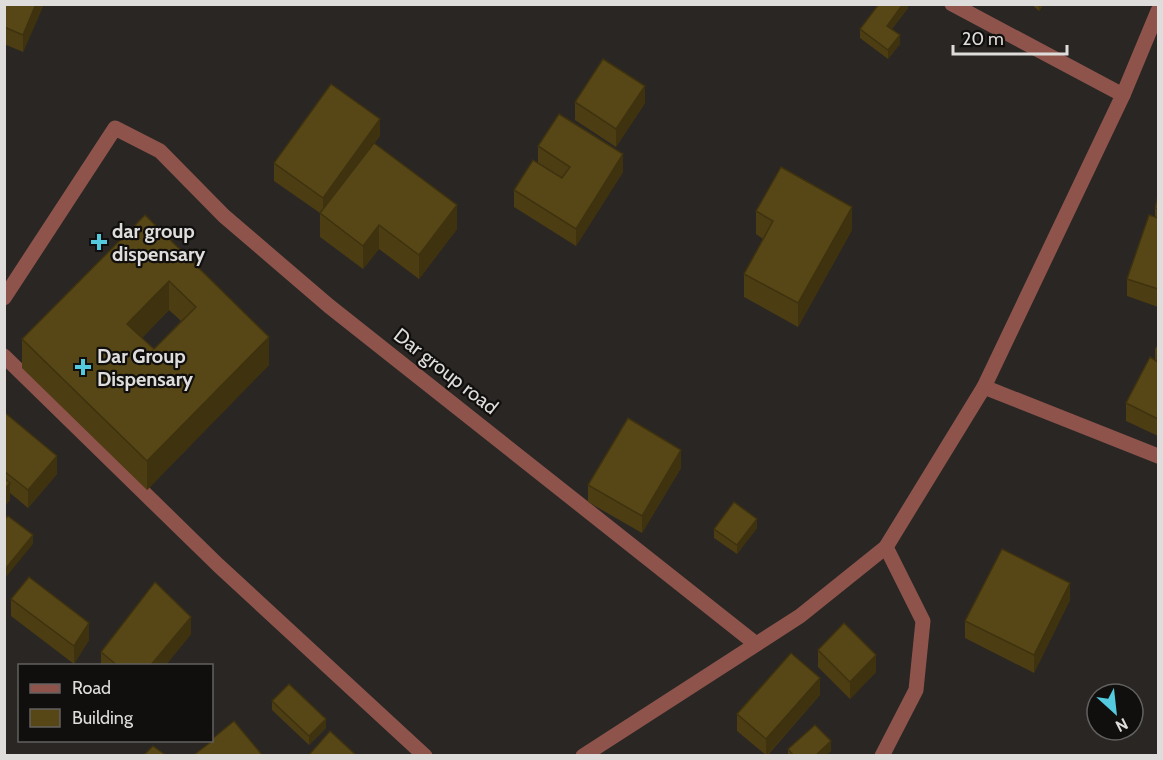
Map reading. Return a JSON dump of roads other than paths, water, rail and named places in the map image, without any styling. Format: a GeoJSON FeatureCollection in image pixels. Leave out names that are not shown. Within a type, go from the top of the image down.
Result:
{"type":"FeatureCollection","features":[{"type":"Feature","properties":{"kind":"street"},"geometry":{"type":"LineString","coordinates":[[952,4],[1122,95]]}},
{"type":"Feature","properties":{"kind":"street"},"geometry":{"type":"LineString","coordinates":[[583,756],[800,616],[886,547],[984,387],[1122,95],[1158,11]]}},
{"type":"Feature","properties":{"kind":"street","name":"Dar group road"},"geometry":{"type":"LineString","coordinates":[[4,298],[115,128],[160,151],[224,216],[329,306],[756,644]]}},
{"type":"Feature","properties":{"kind":"street"},"geometry":{"type":"LineString","coordinates":[[4,356],[218,565],[425,756]]}},
{"type":"Feature","properties":{"kind":"street"},"geometry":{"type":"LineString","coordinates":[[984,387],[1158,456]]}},
{"type":"Feature","properties":{"kind":"street"},"geometry":{"type":"LineString","coordinates":[[882,756],[916,690],[923,621],[886,547]]}},
{"type":"Feature","properties":{"kind":"place","name":"dar group dispensary"},"geometry":{"type":"Point","coordinates":[99,242]}},
{"type":"Feature","properties":{"kind":"place","name":"Dar Group Dispensary"},"geometry":{"type":"Point","coordinates":[83,367]}}]}
